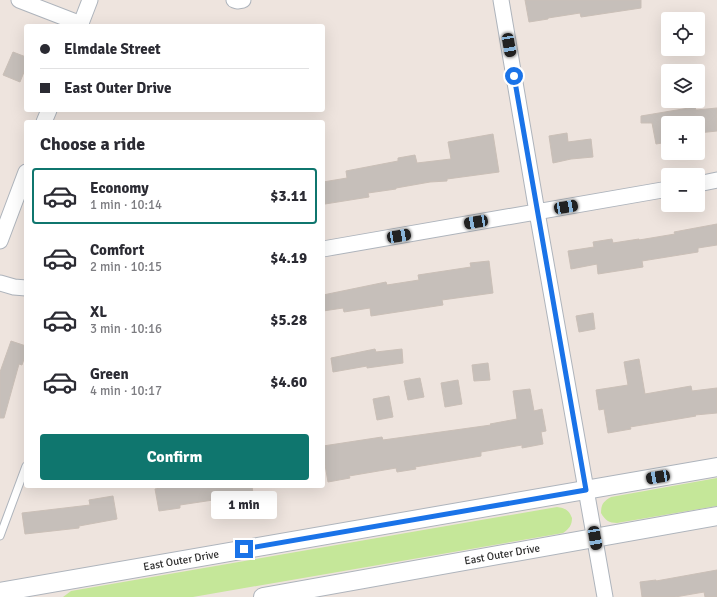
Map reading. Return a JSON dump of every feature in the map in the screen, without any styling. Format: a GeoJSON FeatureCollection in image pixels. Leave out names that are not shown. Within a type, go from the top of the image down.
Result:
{"type":"FeatureCollection","features":[{"type":"Feature","properties":{"kind":"street"},"geometry":{"type":"LineString","coordinates":[[19,0],[78,24]]}},
{"type":"Feature","properties":{"kind":"street"},"geometry":{"type":"LineString","coordinates":[[80,24],[90,0]]}},
{"type":"Feature","properties":{"kind":"street"},"geometry":{"type":"LineString","coordinates":[[234,0],[243,0]]}},
{"type":"Feature","properties":{"kind":"street"},"geometry":{"type":"LineString","coordinates":[[501,0],[605,597]]}},
{"type":"Feature","properties":{"kind":"street"},"geometry":{"type":"LineString","coordinates":[[0,242],[24,177]]}},
{"type":"Feature","properties":{"kind":"street"},"geometry":{"type":"LineString","coordinates":[[705,183],[717,180]]}},
{"type":"Feature","properties":{"kind":"street"},"geometry":{"type":"LineString","coordinates":[[325,249],[661,190]]}},
{"type":"Feature","properties":{"kind":"street"},"geometry":{"type":"LineString","coordinates":[[0,283],[24,288]]}},
{"type":"Feature","properties":{"kind":"street","name":"East Outer Drive"},"geometry":{"type":"LineString","coordinates":[[0,592],[43,591],[717,467]]}},
{"type":"Feature","properties":{"kind":"street","name":"East Outer Drive"},"geometry":{"type":"LineString","coordinates":[[263,597],[717,516]]}},
{"type":"Feature","properties":{"kind":"lane"},"geometry":{"type":"LineString","coordinates":[[0,536],[24,471]]}},
{"type":"Feature","properties":{"kind":"green space"},"geometry":{"type":"Polygon","coordinates":[[[717,478],[717,506],[617,523],[608,521],[601,513],[603,503],[611,497],[717,478]]]}},
{"type":"Feature","properties":{"kind":"green space"},"geometry":{"type":"Polygon","coordinates":[[[557,507],[566,510],[570,513],[572,518],[570,527],[563,533],[193,597],[63,597],[71,591],[557,507]]]}},
{"type":"Feature","properties":{"kind":"building"},"geometry":{"type":"Polygon","coordinates":[[[525,0],[641,0],[641,8],[581,17],[580,13],[529,22],[525,0]]]}},
{"type":"Feature","properties":{"kind":"building"},"geometry":{"type":"Polygon","coordinates":[[[13,52],[24,56],[24,72],[20,82],[3,75],[13,52]]]}},
{"type":"Feature","properties":{"kind":"building"},"geometry":{"type":"Polygon","coordinates":[[[689,108],[695,108],[696,110],[717,108],[717,131],[705,132],[705,116],[661,116],[661,143],[656,144],[652,123],[641,123],[641,116],[689,108]]]}},
{"type":"Feature","properties":{"kind":"building"},"geometry":{"type":"Polygon","coordinates":[[[567,133],[568,142],[591,139],[593,157],[571,159],[553,163],[549,136],[567,133]]]}},
{"type":"Feature","properties":{"kind":"building"},"geometry":{"type":"Polygon","coordinates":[[[493,134],[499,172],[447,179],[447,181],[430,182],[368,193],[369,197],[325,204],[325,182],[347,178],[346,171],[398,161],[398,158],[415,155],[417,163],[451,159],[448,142],[493,134]]]}},
{"type":"Feature","properties":{"kind":"building"},"geometry":{"type":"Polygon","coordinates":[[[717,224],[717,245],[698,248],[698,252],[642,261],[643,267],[598,274],[597,264],[571,269],[568,251],[594,247],[593,242],[612,239],[613,243],[639,240],[675,234],[674,232],[717,224]]]}},
{"type":"Feature","properties":{"kind":"building"},"geometry":{"type":"Polygon","coordinates":[[[489,261],[493,293],[442,300],[443,305],[371,316],[370,308],[344,312],[343,308],[325,311],[325,295],[386,282],[387,285],[419,280],[418,275],[471,267],[470,263],[489,261]]]}},
{"type":"Feature","properties":{"kind":"building"},"geometry":{"type":"Polygon","coordinates":[[[593,313],[595,329],[579,332],[576,316],[593,313]]]}},
{"type":"Feature","properties":{"kind":"building"},"geometry":{"type":"Polygon","coordinates":[[[11,341],[24,345],[24,359],[22,365],[19,364],[4,418],[0,418],[0,372],[11,341]]]}},
{"type":"Feature","properties":{"kind":"building"},"geometry":{"type":"Polygon","coordinates":[[[375,349],[376,352],[402,349],[403,363],[367,368],[367,366],[333,372],[331,358],[375,349]]]}},
{"type":"Feature","properties":{"kind":"building"},"geometry":{"type":"Polygon","coordinates":[[[639,359],[645,394],[691,386],[692,391],[717,388],[717,413],[695,415],[696,416],[630,427],[631,429],[608,433],[604,409],[599,410],[596,390],[628,385],[624,362],[639,359]]]}},
{"type":"Feature","properties":{"kind":"building"},"geometry":{"type":"Polygon","coordinates":[[[488,363],[490,380],[474,381],[472,365],[488,363]]]}},
{"type":"Feature","properties":{"kind":"building"},"geometry":{"type":"Polygon","coordinates":[[[420,378],[424,397],[408,400],[404,381],[420,378]]]}},
{"type":"Feature","properties":{"kind":"building"},"geometry":{"type":"Polygon","coordinates":[[[458,380],[462,404],[445,407],[441,383],[458,380]]]}},
{"type":"Feature","properties":{"kind":"building"},"geometry":{"type":"Polygon","coordinates":[[[530,389],[534,411],[542,409],[546,431],[541,432],[543,444],[522,448],[522,445],[481,452],[481,456],[415,467],[416,469],[397,472],[396,468],[349,476],[350,478],[328,482],[325,465],[325,446],[382,437],[383,440],[491,425],[490,424],[517,419],[513,391],[530,389]]]}},
{"type":"Feature","properties":{"kind":"building"},"geometry":{"type":"Polygon","coordinates":[[[389,396],[393,417],[377,420],[373,399],[389,396]]]}},
{"type":"Feature","properties":{"kind":"building"},"geometry":{"type":"Polygon","coordinates":[[[252,488],[253,494],[180,505],[180,508],[159,511],[155,489],[252,488]]]}},
{"type":"Feature","properties":{"kind":"building"},"geometry":{"type":"Polygon","coordinates":[[[113,496],[117,519],[79,526],[79,528],[25,534],[22,513],[90,505],[89,500],[113,496]]]}},
{"type":"Feature","properties":{"kind":"building"},"geometry":{"type":"Polygon","coordinates":[[[717,570],[717,597],[705,597],[704,592],[675,597],[642,597],[640,582],[656,581],[717,570]]]}},
{"type":"Feature","properties":{"kind":"route"},"geometry":{"type":"LineString","coordinates":[[244,549],[586,490],[514,76]]}}]}
